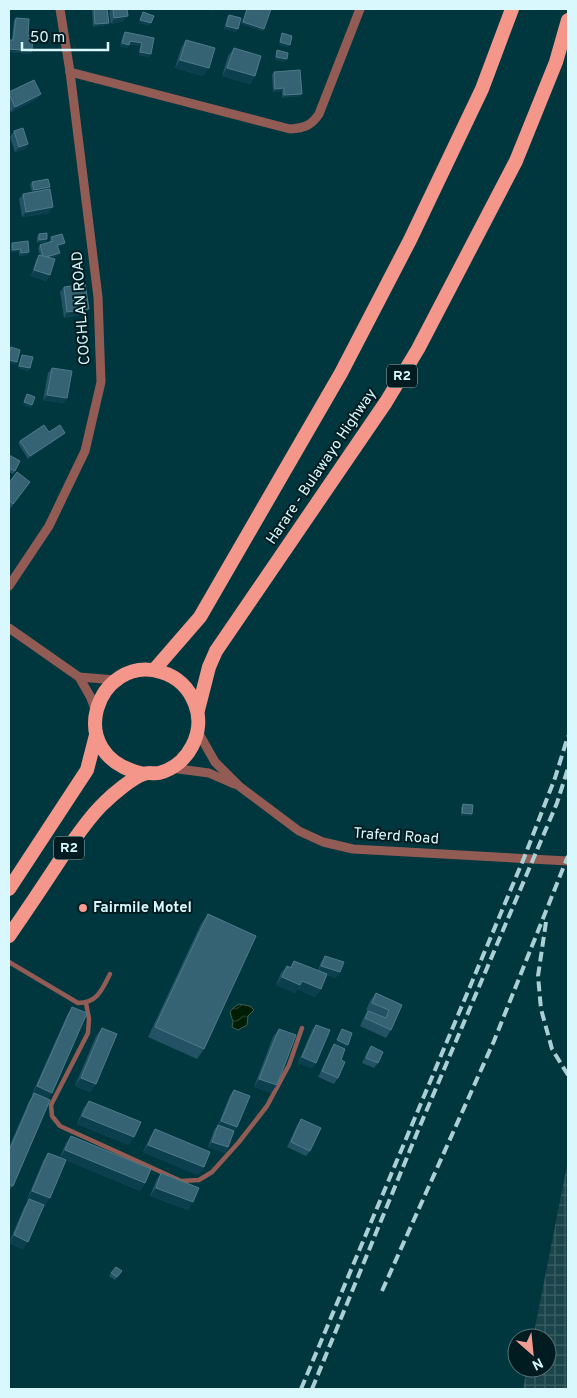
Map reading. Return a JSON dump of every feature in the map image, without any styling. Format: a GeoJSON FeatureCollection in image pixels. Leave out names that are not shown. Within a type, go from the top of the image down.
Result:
{"type":"FeatureCollection","features":[{"type":"Feature","properties":{"kind":"highway","name":"Harare - Bulawayo Highway"},"geometry":{"type":"LineString","coordinates":[[198,710],[192,696],[182,684],[170,675],[154,670],[184,638],[200,617],[341,373],[410,240],[477,98],[512,9]]}},
{"type":"Feature","properties":{"kind":"highway","name":"Harare - Bulawayo Highway"},"geometry":{"type":"LineString","coordinates":[[171,768],[184,758],[193,746],[198,732],[198,710],[208,667],[216,651],[386,402],[418,349],[516,161],[556,62],[568,20]]}},
{"type":"Feature","properties":{"kind":"highway"},"geometry":{"type":"LineString","coordinates":[[116,680],[134,672],[154,670]]}},
{"type":"Feature","properties":{"kind":"highway","name":"R2"},"geometry":{"type":"LineString","coordinates":[[9,889],[87,770],[96,735],[96,711],[106,689],[116,680]]}},
{"type":"Feature","properties":{"kind":"highway"},"geometry":{"type":"LineString","coordinates":[[96,735],[103,750],[114,762],[128,770],[144,774]]}},
{"type":"Feature","properties":{"kind":"highway","name":"R2"},"geometry":{"type":"LineString","coordinates":[[9,936],[84,826],[103,803],[121,788],[144,774],[158,773],[171,768]]}},
{"type":"Feature","properties":{"kind":"street","name":"COGHLAN ROAD"},"geometry":{"type":"LineString","coordinates":[[9,586],[49,526],[85,451],[100,382],[98,297],[70,72],[60,9]]}},
{"type":"Feature","properties":{"kind":"street"},"geometry":{"type":"LineString","coordinates":[[70,72],[290,129],[302,128],[312,124],[319,114],[360,9]]}},
{"type":"Feature","properties":{"kind":"street"},"geometry":{"type":"LineString","coordinates":[[9,628],[79,677],[96,711]]}},
{"type":"Feature","properties":{"kind":"street"},"geometry":{"type":"LineString","coordinates":[[79,677],[116,680]]}},
{"type":"Feature","properties":{"kind":"street","name":"Traferd Road"},"geometry":{"type":"LineString","coordinates":[[198,732],[215,762],[239,786],[299,831],[323,842],[353,849],[568,861]]}},
{"type":"Feature","properties":{"kind":"street","name":"Traferd Road"},"geometry":{"type":"LineString","coordinates":[[171,768],[209,773],[239,786]]}},
{"type":"Feature","properties":{"kind":"lane"},"geometry":{"type":"LineString","coordinates":[[10,962],[78,1003],[86,1003],[96,998],[110,974]]}},
{"type":"Feature","properties":{"kind":"lane"},"geometry":{"type":"LineString","coordinates":[[86,1003],[89,1019],[88,1033],[51,1106],[52,1116],[60,1126],[181,1181],[199,1180],[212,1172],[239,1142],[267,1106],[289,1065],[302,1028]]}},
{"type":"Feature","properties":{"kind":"shaded area"},"geometry":{"type":"Polygon","coordinates":[[[568,1160],[568,1389],[523,1389],[525,1378],[557,1378],[557,1328],[535,1328],[568,1160]]]}},
{"type":"Feature","properties":{"kind":"water"},"geometry":{"type":"Polygon","coordinates":[[[239,1004],[250,1006],[254,1010],[248,1016],[247,1025],[238,1030],[232,1027],[233,1022],[230,1012],[239,1004]]]}},
{"type":"Feature","properties":{"kind":"building"},"geometry":{"type":"Polygon","coordinates":[[[94,9],[107,9],[109,23],[95,24],[94,9]]]}},
{"type":"Feature","properties":{"kind":"building"},"geometry":{"type":"Polygon","coordinates":[[[113,9],[127,9],[128,16],[114,18],[113,9]]]}},
{"type":"Feature","properties":{"kind":"building"},"geometry":{"type":"Polygon","coordinates":[[[247,9],[271,9],[264,29],[243,22],[247,9]]]}},
{"type":"Feature","properties":{"kind":"building"},"geometry":{"type":"Polygon","coordinates":[[[143,12],[154,16],[151,23],[140,20],[143,12]]]}},
{"type":"Feature","properties":{"kind":"building"},"geometry":{"type":"Polygon","coordinates":[[[229,15],[241,18],[238,29],[226,26],[229,15]]]}},
{"type":"Feature","properties":{"kind":"building"},"geometry":{"type":"Polygon","coordinates":[[[16,18],[29,19],[28,35],[33,36],[32,51],[9,49],[9,40],[13,40],[16,18]]]}},
{"type":"Feature","properties":{"kind":"building"},"geometry":{"type":"Polygon","coordinates":[[[125,32],[154,38],[151,54],[140,52],[142,43],[130,41],[129,45],[122,43],[125,32]]]}},
{"type":"Feature","properties":{"kind":"building"},"geometry":{"type":"Polygon","coordinates":[[[282,33],[292,36],[290,45],[280,42],[282,33]]]}},
{"type":"Feature","properties":{"kind":"building"},"geometry":{"type":"Polygon","coordinates":[[[186,40],[215,48],[209,68],[180,60],[186,40]]]}},
{"type":"Feature","properties":{"kind":"building"},"geometry":{"type":"Polygon","coordinates":[[[234,48],[261,56],[255,76],[227,68],[234,48]]]}},
{"type":"Feature","properties":{"kind":"building"},"geometry":{"type":"Polygon","coordinates":[[[277,50],[288,53],[287,59],[276,57],[277,50]]]}},
{"type":"Feature","properties":{"kind":"building"},"geometry":{"type":"Polygon","coordinates":[[[300,70],[302,94],[284,95],[284,88],[275,89],[274,72],[300,70]]]}},
{"type":"Feature","properties":{"kind":"building"},"geometry":{"type":"Polygon","coordinates":[[[34,80],[41,94],[15,107],[9,92],[34,80]]]}},
{"type":"Feature","properties":{"kind":"building"},"geometry":{"type":"Polygon","coordinates":[[[23,128],[28,144],[19,147],[14,131],[23,128]]]}},
{"type":"Feature","properties":{"kind":"building"},"geometry":{"type":"Polygon","coordinates":[[[48,179],[50,187],[34,190],[32,182],[48,179]]]}},
{"type":"Feature","properties":{"kind":"building"},"geometry":{"type":"Polygon","coordinates":[[[50,189],[53,207],[26,212],[23,194],[50,189]]]}},
{"type":"Feature","properties":{"kind":"building"},"geometry":{"type":"Polygon","coordinates":[[[47,233],[47,239],[39,240],[39,234],[47,233]]]}},
{"type":"Feature","properties":{"kind":"building"},"geometry":{"type":"Polygon","coordinates":[[[62,234],[65,243],[57,245],[60,253],[46,257],[43,256],[40,245],[53,241],[51,237],[62,234]]]}},
{"type":"Feature","properties":{"kind":"building"},"geometry":{"type":"Polygon","coordinates":[[[28,241],[29,252],[21,253],[21,249],[13,250],[12,243],[28,241]]]}},
{"type":"Feature","properties":{"kind":"building"},"geometry":{"type":"Polygon","coordinates":[[[39,255],[55,259],[50,275],[34,270],[39,255]]]}},
{"type":"Feature","properties":{"kind":"building"},"geometry":{"type":"Polygon","coordinates":[[[85,284],[89,309],[67,312],[64,287],[85,284]]]}},
{"type":"Feature","properties":{"kind":"building"},"geometry":{"type":"Polygon","coordinates":[[[11,347],[20,350],[17,362],[9,360],[11,347]]]}},
{"type":"Feature","properties":{"kind":"building"},"geometry":{"type":"Polygon","coordinates":[[[22,355],[33,357],[30,368],[19,366],[22,355]]]}},
{"type":"Feature","properties":{"kind":"building"},"geometry":{"type":"Polygon","coordinates":[[[52,368],[72,371],[67,398],[47,395],[52,368]]]}},
{"type":"Feature","properties":{"kind":"building"},"geometry":{"type":"Polygon","coordinates":[[[27,394],[35,397],[32,405],[24,402],[27,394]]]}},
{"type":"Feature","properties":{"kind":"building"},"geometry":{"type":"Polygon","coordinates":[[[44,425],[49,432],[60,425],[65,433],[30,456],[20,441],[44,425]]]}},
{"type":"Feature","properties":{"kind":"building"},"geometry":{"type":"Polygon","coordinates":[[[9,455],[20,461],[15,471],[9,468],[9,455]]]}},
{"type":"Feature","properties":{"kind":"building"},"geometry":{"type":"Polygon","coordinates":[[[17,472],[30,482],[13,504],[9,500],[9,483],[17,472]]]}},
{"type":"Feature","properties":{"kind":"building"},"geometry":{"type":"Polygon","coordinates":[[[463,804],[473,805],[472,814],[462,813],[463,804]]]}},
{"type":"Feature","properties":{"kind":"building"},"geometry":{"type":"Polygon","coordinates":[[[208,914],[256,936],[204,1049],[155,1027],[208,914]]]}},
{"type":"Feature","properties":{"kind":"building"},"geometry":{"type":"Polygon","coordinates":[[[325,956],[344,962],[340,972],[321,966],[325,956]]]}},
{"type":"Feature","properties":{"kind":"building"},"geometry":{"type":"Polygon","coordinates":[[[294,961],[327,974],[321,989],[302,981],[300,985],[282,977],[287,966],[291,968],[294,961]]]}},
{"type":"Feature","properties":{"kind":"building"},"geometry":{"type":"Polygon","coordinates":[[[376,993],[402,1005],[391,1030],[365,1018],[368,1011],[386,1018],[389,1010],[372,1003],[376,993]]]}},
{"type":"Feature","properties":{"kind":"building"},"geometry":{"type":"Polygon","coordinates":[[[72,1007],[87,1013],[52,1093],[37,1086],[72,1007]]]}},
{"type":"Feature","properties":{"kind":"building"},"geometry":{"type":"Polygon","coordinates":[[[316,1025],[330,1030],[316,1063],[302,1057],[316,1025]]]}},
{"type":"Feature","properties":{"kind":"building"},"geometry":{"type":"Polygon","coordinates":[[[102,1028],[117,1034],[96,1084],[81,1078],[102,1028]]]}},
{"type":"Feature","properties":{"kind":"building"},"geometry":{"type":"Polygon","coordinates":[[[279,1029],[296,1035],[277,1085],[259,1079],[279,1029]]]}},
{"type":"Feature","properties":{"kind":"building"},"geometry":{"type":"Polygon","coordinates":[[[342,1029],[352,1033],[348,1045],[337,1040],[342,1029]]]}},
{"type":"Feature","properties":{"kind":"building"},"geometry":{"type":"Polygon","coordinates":[[[334,1044],[345,1049],[341,1060],[345,1062],[338,1078],[322,1071],[334,1044]]]}},
{"type":"Feature","properties":{"kind":"building"},"geometry":{"type":"Polygon","coordinates":[[[371,1046],[383,1052],[378,1063],[366,1058],[371,1046]]]}},
{"type":"Feature","properties":{"kind":"building"},"geometry":{"type":"Polygon","coordinates":[[[234,1090],[250,1096],[237,1127],[221,1121],[234,1090]]]}},
{"type":"Feature","properties":{"kind":"building"},"geometry":{"type":"Polygon","coordinates":[[[34,1093],[50,1100],[13,1186],[9,1184],[9,1151],[34,1093]]]}},
{"type":"Feature","properties":{"kind":"building"},"geometry":{"type":"Polygon","coordinates":[[[89,1101],[141,1122],[134,1137],[82,1116],[89,1101]]]}},
{"type":"Feature","properties":{"kind":"building"},"geometry":{"type":"Polygon","coordinates":[[[301,1119],[321,1128],[310,1151],[291,1142],[301,1119]]]}},
{"type":"Feature","properties":{"kind":"building"},"geometry":{"type":"Polygon","coordinates":[[[218,1125],[234,1131],[228,1147],[212,1142],[218,1125]]]}},
{"type":"Feature","properties":{"kind":"building"},"geometry":{"type":"Polygon","coordinates":[[[155,1129],[210,1152],[204,1167],[148,1145],[155,1129]]]}},
{"type":"Feature","properties":{"kind":"building"},"geometry":{"type":"Polygon","coordinates":[[[71,1136],[151,1169],[145,1183],[65,1150],[71,1136]]]}},
{"type":"Feature","properties":{"kind":"building"},"geometry":{"type":"Polygon","coordinates":[[[48,1153],[66,1160],[50,1198],[32,1191],[48,1153]]]}},
{"type":"Feature","properties":{"kind":"building"},"geometry":{"type":"Polygon","coordinates":[[[161,1173],[199,1188],[193,1202],[156,1188],[161,1173]]]}},
{"type":"Feature","properties":{"kind":"building"},"geometry":{"type":"Polygon","coordinates":[[[29,1199],[44,1205],[28,1242],[14,1235],[29,1199]]]}},
{"type":"Feature","properties":{"kind":"building"},"geometry":{"type":"Polygon","coordinates":[[[116,1267],[122,1271],[117,1277],[111,1273],[116,1267]]]}},
{"type":"Feature","properties":{"kind":"railway"},"geometry":{"type":"LineString","coordinates":[[301,1389],[524,858],[555,778],[568,736]]}},
{"type":"Feature","properties":{"kind":"railway"},"geometry":{"type":"LineString","coordinates":[[312,1389],[417,1133],[557,803],[568,768]]}},
{"type":"Feature","properties":{"kind":"railway"},"geometry":{"type":"LineString","coordinates":[[382,1291],[494,1041],[568,856]]}},
{"type":"Feature","properties":{"kind":"railway"},"geometry":{"type":"LineString","coordinates":[[546,922],[538,976],[541,1009],[552,1049],[568,1075]]}},
{"type":"Feature","properties":{"kind":"place","name":"Fairmile Motel"},"geometry":{"type":"Point","coordinates":[83,908]}}]}
